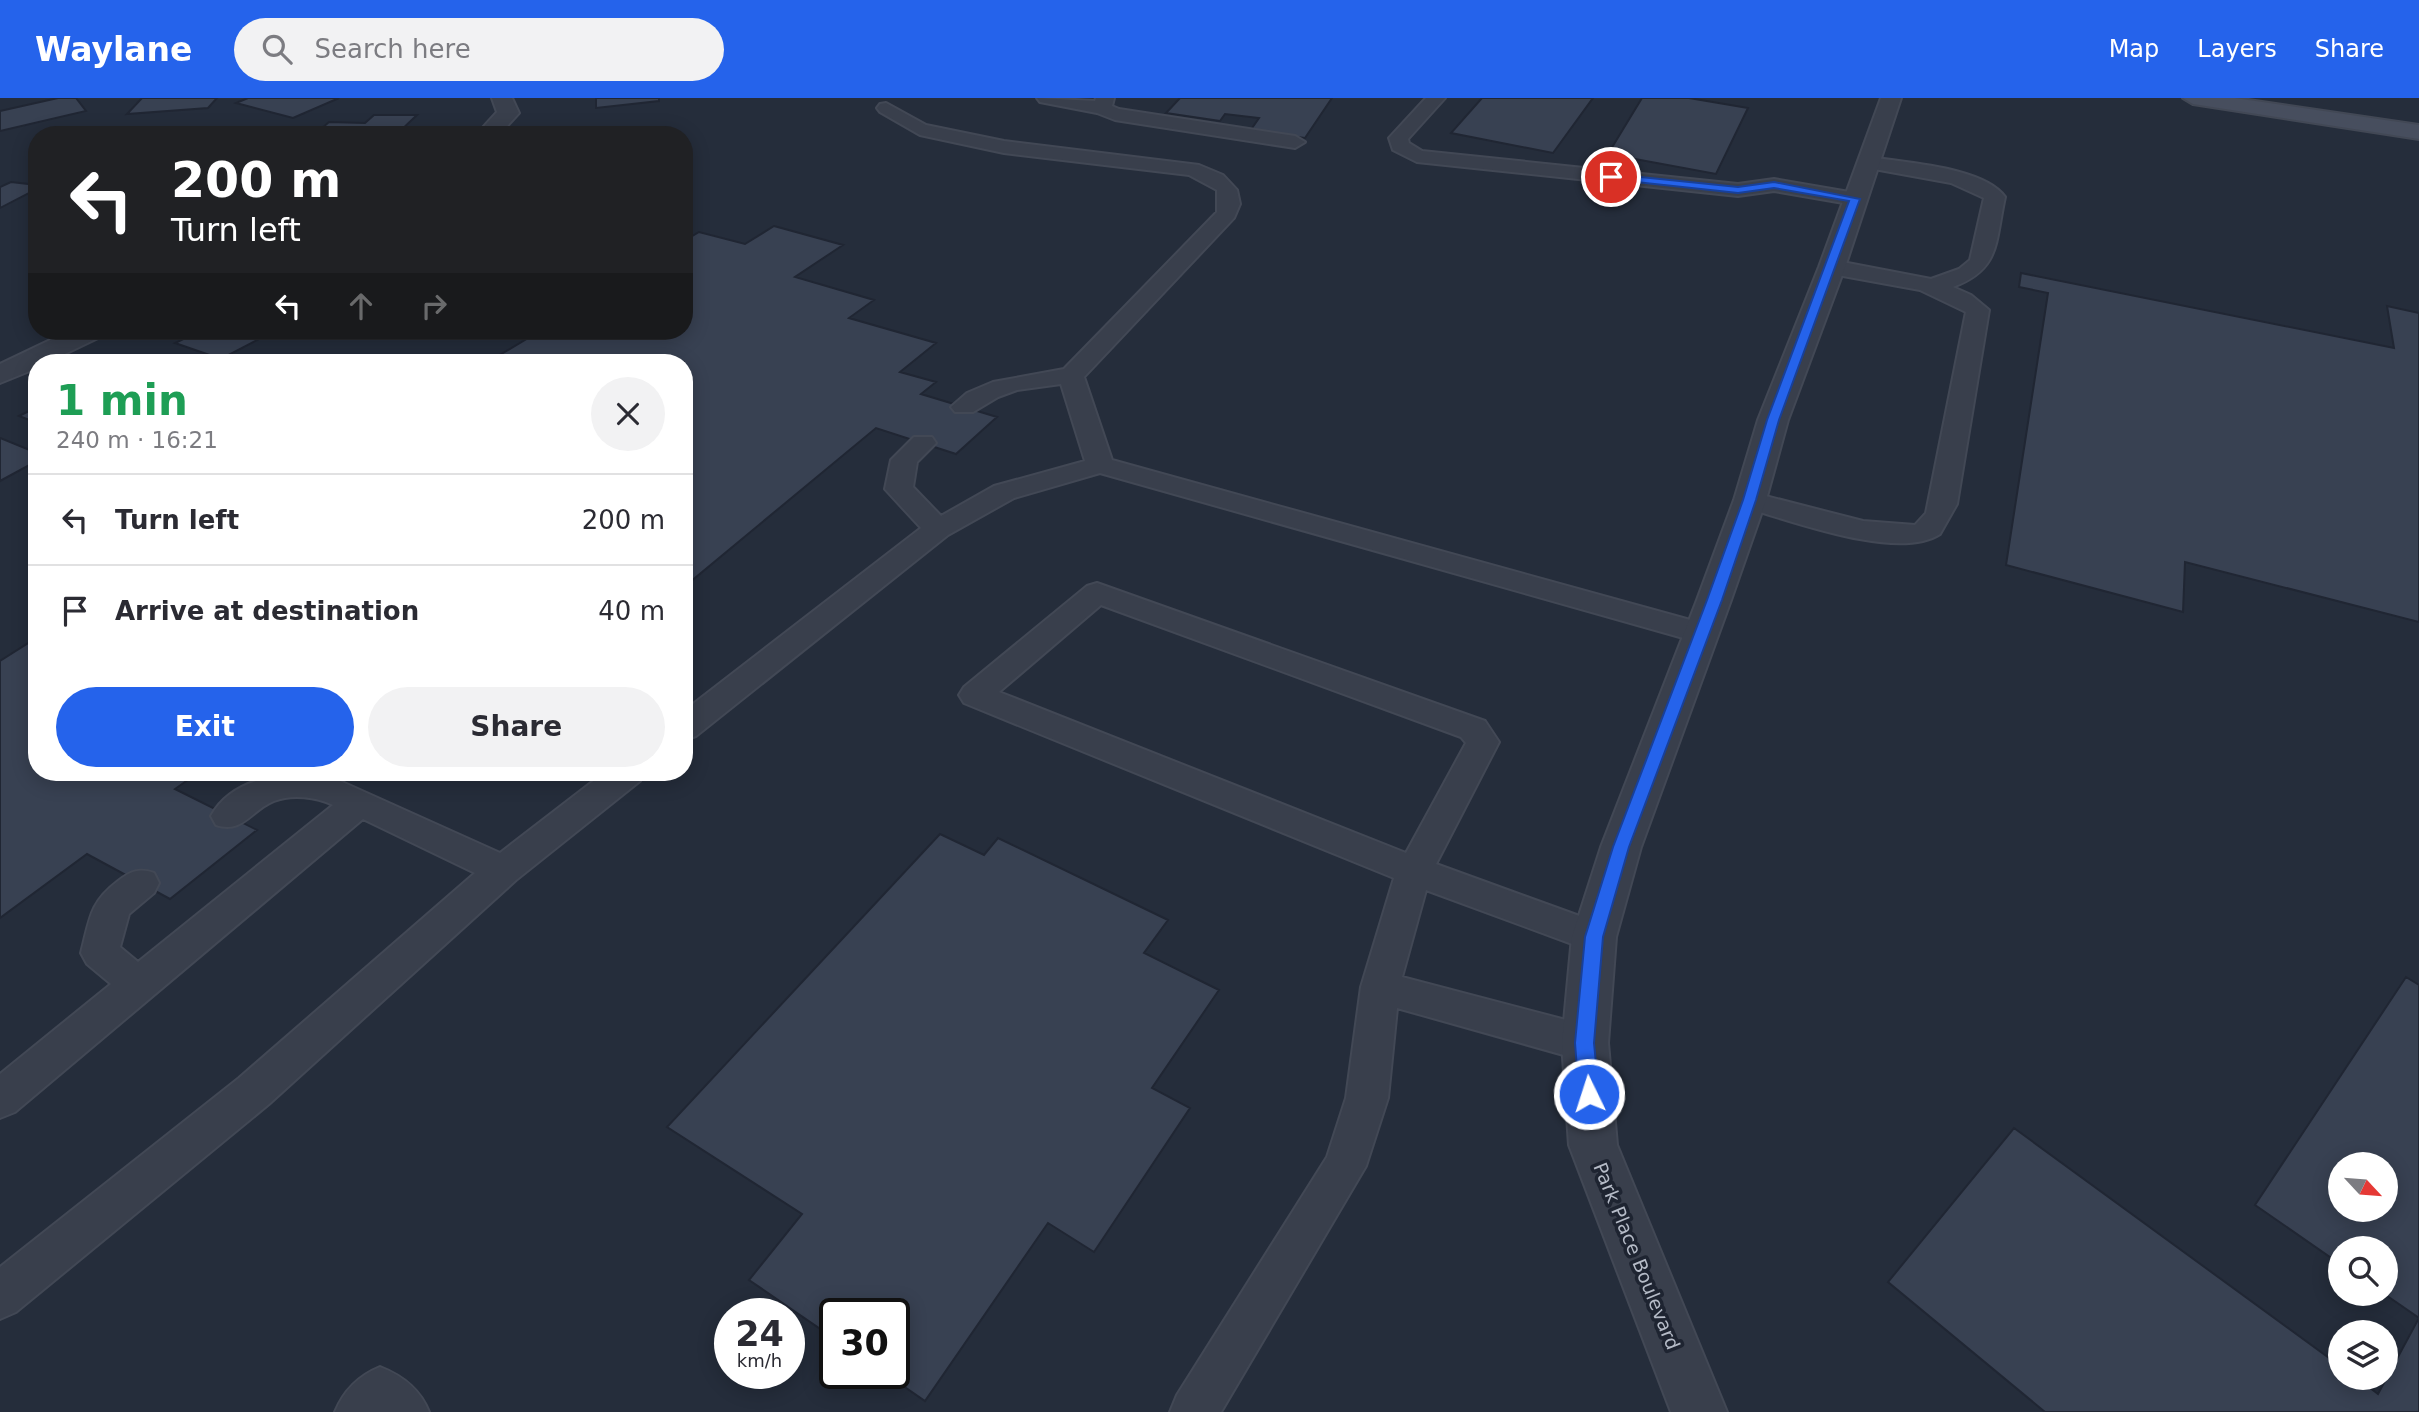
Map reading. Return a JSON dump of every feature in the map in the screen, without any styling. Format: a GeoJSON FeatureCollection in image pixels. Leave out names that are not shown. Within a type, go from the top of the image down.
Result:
{"type":"FeatureCollection","features":[{"type":"Feature","properties":{"kind":"street"},"geometry":{"type":"LineString","coordinates":[[495,126],[508,113],[502,98]]}},
{"type":"Feature","properties":{"kind":"street","name":"Park Place Boulevard"},"geometry":{"type":"LineString","coordinates":[[1699,1412],[1593,1145],[1585,1043],[1594,937],[1621,847],[1750,500],[1773,420],[1832,267],[1891,98]]}},
{"type":"Feature","properties":{"kind":"street"},"geometry":{"type":"LineString","coordinates":[[2193,98],[2419,132]]}},
{"type":"Feature","properties":{"kind":"street"},"geometry":{"type":"LineString","coordinates":[[43,354],[72,340]]}},
{"type":"Feature","properties":{"kind":"street"},"geometry":{"type":"LineString","coordinates":[[0,375],[28,361]]}},
{"type":"Feature","properties":{"kind":"lane"},"geometry":{"type":"LineString","coordinates":[[1046,98],[1103,103],[1115,114],[1295,142]]}},
{"type":"Feature","properties":{"kind":"lane"},"geometry":{"type":"LineString","coordinates":[[1436,98],[1398,138],[1400,146],[1417,156],[1738,190],[1774,185],[1855,199]]}},
{"type":"Feature","properties":{"kind":"lane"},"geometry":{"type":"LineString","coordinates":[[886,108],[919,129],[1004,148],[1192,169],[1214,177],[1227,186],[1231,201],[1227,214],[1071,376],[1012,382],[975,398],[964,407]]}},
{"type":"Feature","properties":{"kind":"lane"},"geometry":{"type":"LineString","coordinates":[[1870,163],[1972,182],[1989,189],[1995,197],[1980,262],[1967,274],[1931,287]]}},
{"type":"Feature","properties":{"kind":"lane"},"geometry":{"type":"LineString","coordinates":[[1750,500],[1884,534],[1920,535],[1935,526],[1942,504],[1978,310],[1968,302],[1931,287],[1832,267]]}},
{"type":"Feature","properties":{"kind":"lane"},"geometry":{"type":"LineString","coordinates":[[1071,376],[1100,465]]}},
{"type":"Feature","properties":{"kind":"lane"},"geometry":{"type":"LineString","coordinates":[[923,443],[904,460],[900,489],[938,529]]}},
{"type":"Feature","properties":{"kind":"lane"},"geometry":{"type":"LineString","coordinates":[[693,721],[938,529],[1004,492],[1100,465],[1700,633]]}},
{"type":"Feature","properties":{"kind":"lane"},"geometry":{"type":"LineString","coordinates":[[1194,1412],[1345,1166],[1367,1098],[1380,987],[1414,871],[1483,742],[1473,729],[1097,593],[975,695],[1414,871],[1594,937]]}},
{"type":"Feature","properties":{"kind":"lane"},"geometry":{"type":"LineString","coordinates":[[0,1296],[254,1091],[503,870],[617,781]]}},
{"type":"Feature","properties":{"kind":"lane"},"geometry":{"type":"LineString","coordinates":[[228,816],[265,789],[318,784],[503,870]]}},
{"type":"Feature","properties":{"kind":"lane"},"geometry":{"type":"LineString","coordinates":[[0,1099],[360,802]]}},
{"type":"Feature","properties":{"kind":"lane"},"geometry":{"type":"LineString","coordinates":[[139,985],[100,953],[113,906],[141,883]]}},
{"type":"Feature","properties":{"kind":"lane"},"geometry":{"type":"LineString","coordinates":[[1380,987],[1585,1043]]}},
{"type":"Feature","properties":{"kind":"lane"},"geometry":{"type":"LineString","coordinates":[[359,1412],[380,1391],[405,1412]]}},
{"type":"Feature","properties":{"kind":"building"},"geometry":{"type":"Polygon","coordinates":[[[58,98],[76,98],[86,111],[0,131],[0,111],[58,98]]]}},
{"type":"Feature","properties":{"kind":"building"},"geometry":{"type":"Polygon","coordinates":[[[142,98],[217,98],[208,108],[127,114],[142,98]]]}},
{"type":"Feature","properties":{"kind":"building"},"geometry":{"type":"Polygon","coordinates":[[[248,98],[339,98],[293,118],[236,103],[248,98]]]}},
{"type":"Feature","properties":{"kind":"building"},"geometry":{"type":"Polygon","coordinates":[[[596,98],[659,98],[659,101],[596,108],[596,98]]]}},
{"type":"Feature","properties":{"kind":"building"},"geometry":{"type":"Polygon","coordinates":[[[1180,98],[1332,98],[1305,138],[1250,131],[1259,118],[1225,114],[1220,121],[1166,113],[1180,98]]]}},
{"type":"Feature","properties":{"kind":"building"},"geometry":{"type":"Polygon","coordinates":[[[1482,98],[1593,98],[1553,153],[1451,133],[1482,98]]]}},
{"type":"Feature","properties":{"kind":"building"},"geometry":{"type":"Polygon","coordinates":[[[1642,98],[1689,98],[1748,108],[1716,174],[1608,154],[1642,98]]]}},
{"type":"Feature","properties":{"kind":"building"},"geometry":{"type":"Polygon","coordinates":[[[374,115],[417,115],[405,126],[324,126],[329,122],[365,123],[374,115]]]}},
{"type":"Feature","properties":{"kind":"building"},"geometry":{"type":"Polygon","coordinates":[[[11,182],[28,184],[28,194],[0,208],[0,187],[11,182]]]}},
{"type":"Feature","properties":{"kind":"building"},"geometry":{"type":"Polygon","coordinates":[[[774,226],[843,245],[795,277],[874,300],[849,318],[936,343],[900,372],[936,382],[921,394],[997,417],[956,454],[876,428],[693,580],[693,354],[501,354],[525,340],[693,340],[693,236],[699,232],[745,244],[774,226]]]}},
{"type":"Feature","properties":{"kind":"building"},"geometry":{"type":"Polygon","coordinates":[[[2021,273],[2394,348],[2387,306],[2419,313],[2419,622],[2185,562],[2183,612],[2006,565],[2048,293],[2019,287],[2021,273]]]}},
{"type":"Feature","properties":{"kind":"building"},"geometry":{"type":"Polygon","coordinates":[[[181,340],[257,340],[230,354],[207,354],[175,343],[181,340]]]}},
{"type":"Feature","properties":{"kind":"building"},"geometry":{"type":"Polygon","coordinates":[[[28,412],[28,420],[19,416],[28,412]]]}},
{"type":"Feature","properties":{"kind":"building"},"geometry":{"type":"Polygon","coordinates":[[[0,438],[28,449],[28,466],[0,481],[0,438]]]}},
{"type":"Feature","properties":{"kind":"building"},"geometry":{"type":"Polygon","coordinates":[[[28,643],[28,781],[186,781],[175,789],[257,830],[170,899],[87,854],[0,918],[0,661],[28,643]]]}},
{"type":"Feature","properties":{"kind":"building"},"geometry":{"type":"Polygon","coordinates":[[[940,834],[984,855],[998,838],[1168,920],[1144,953],[1219,990],[1152,1088],[1190,1108],[1094,1252],[1048,1223],[925,1401],[908,1389],[910,1389],[910,1298],[819,1298],[819,1328],[805,1318],[805,1298],[775,1298],[749,1280],[802,1214],[667,1127],[940,834]]]}},
{"type":"Feature","properties":{"kind":"building"},"geometry":{"type":"Polygon","coordinates":[[[2406,977],[2419,985],[2419,1318],[2398,1303],[2398,1236],[2328,1236],[2328,1256],[2255,1205],[2406,977]]]}},
{"type":"Feature","properties":{"kind":"building"},"geometry":{"type":"Polygon","coordinates":[[[2014,1128],[2328,1357],[2328,1390],[2373,1390],[2378,1394],[2380,1390],[2398,1390],[2398,1357],[2419,1318],[2419,1412],[2045,1412],[1888,1282],[2014,1128]]]}},
{"type":"Feature","properties":{"kind":"route"},"geometry":{"type":"LineString","coordinates":[[1589,1094],[1585,1043],[1594,937],[1621,847],[1714,600],[1750,500],[1773,420],[1855,199],[1774,185],[1738,190],[1611,177]]}}]}
